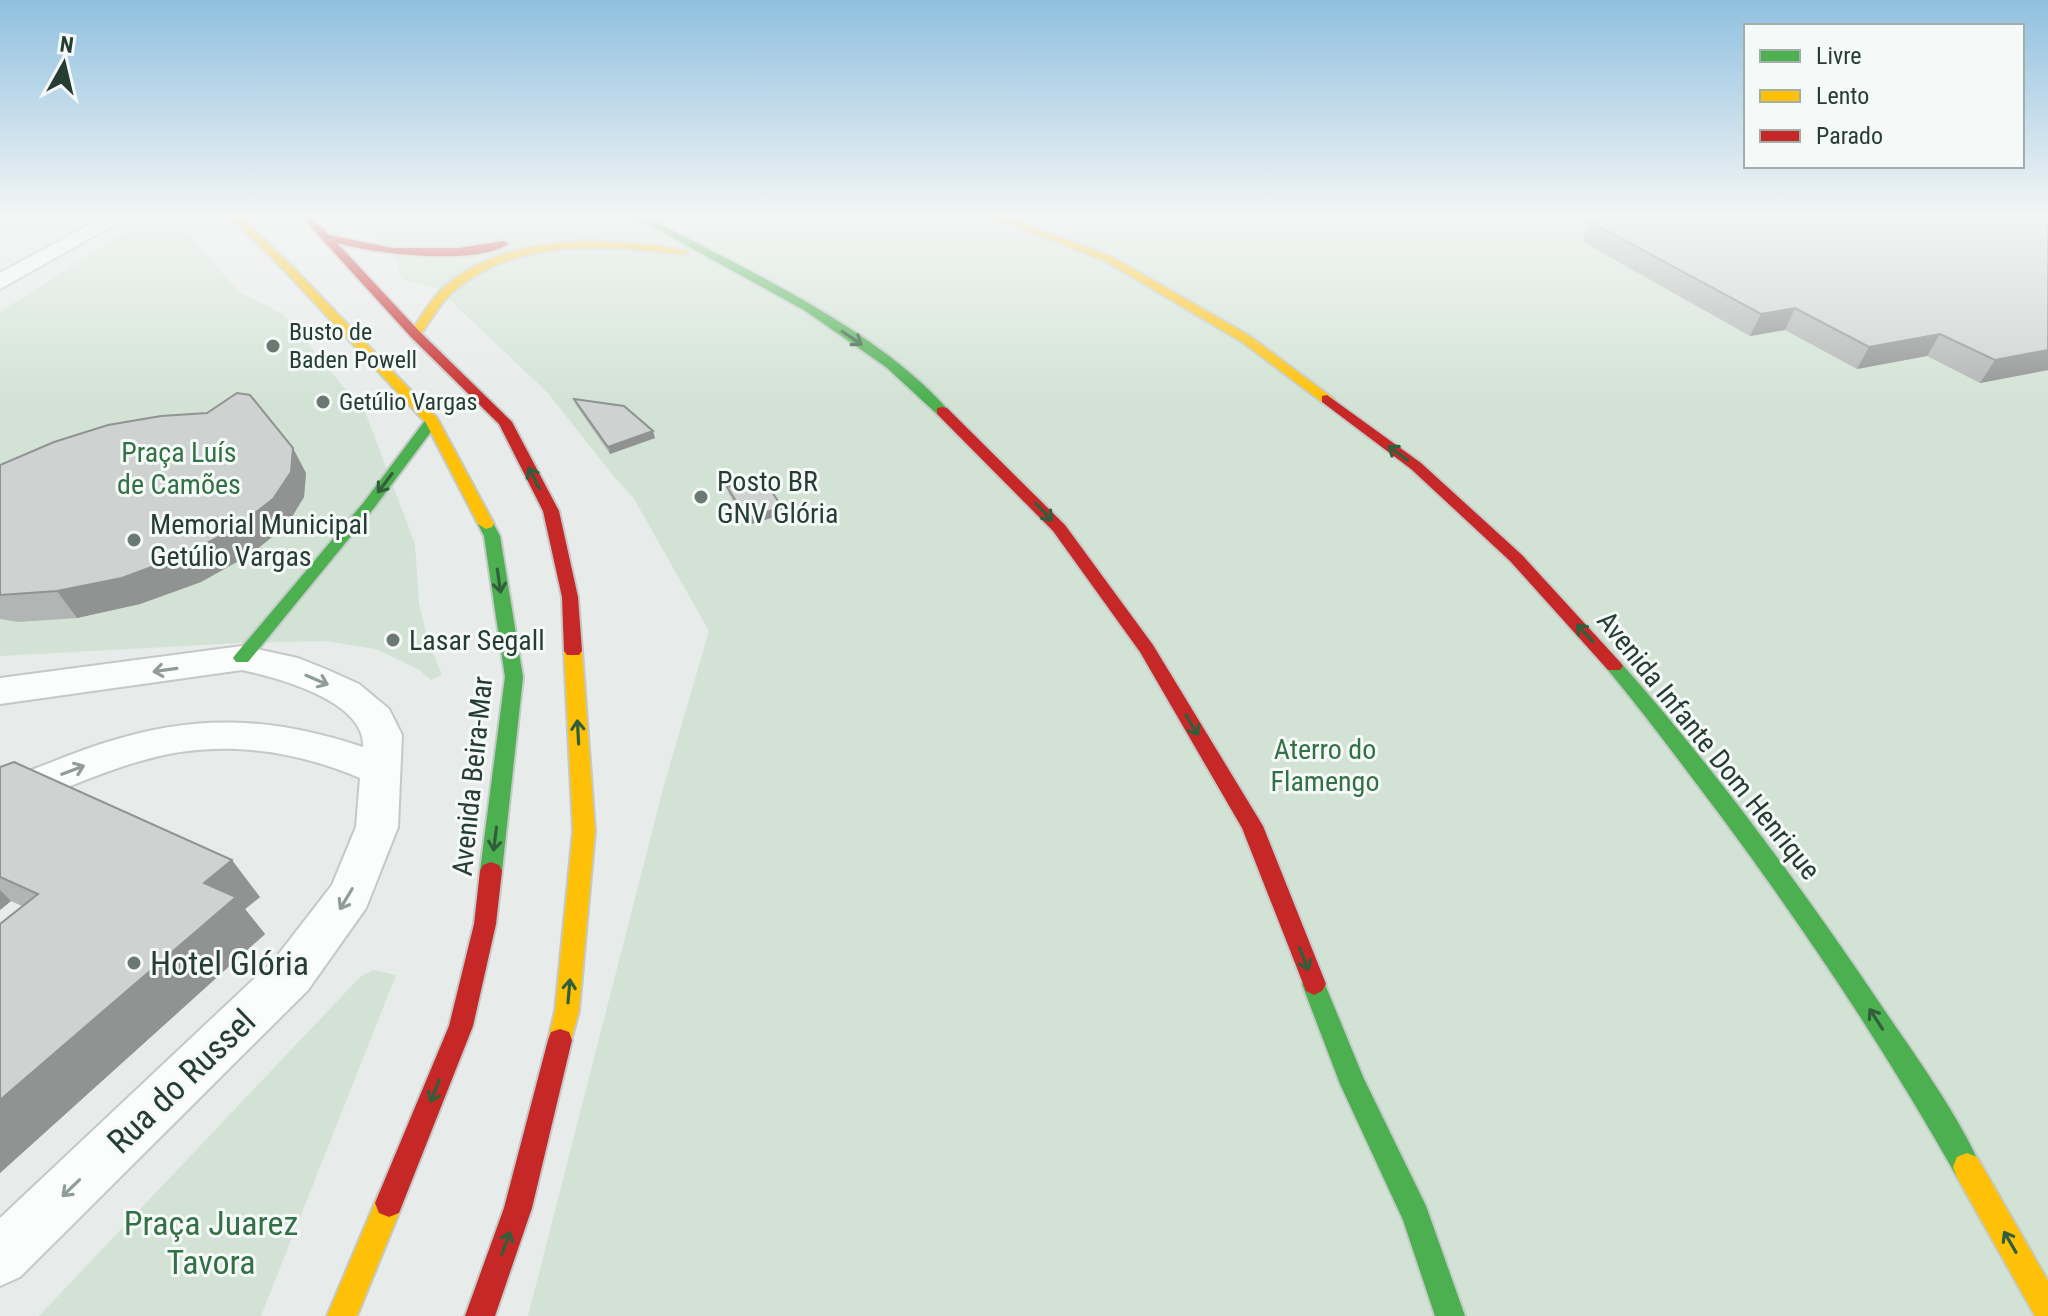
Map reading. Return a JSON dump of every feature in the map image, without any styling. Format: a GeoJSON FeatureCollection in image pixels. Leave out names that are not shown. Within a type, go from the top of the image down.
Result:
{"type":"FeatureCollection","features":[{"type":"Feature","properties":{"kind":"main road","name":"Avenida Beira-Mar"},"geometry":{"type":"LineString","coordinates":[[297,277],[432,421],[492,536],[514,677],[485,924],[461,1026],[362,1274],[342,1316]]}},
{"type":"Feature","properties":{"kind":"main road"},"geometry":{"type":"LineString","coordinates":[[362,277],[505,422],[551,511],[570,597],[584,831],[567,1011],[518,1208],[480,1316]]}},
{"type":"Feature","properties":{"kind":"main road"},"geometry":{"type":"LineString","coordinates":[[415,334],[448,291],[466,277]]}},
{"type":"Feature","properties":{"kind":"main road"},"geometry":{"type":"LineString","coordinates":[[753,277],[808,308],[891,364],[976,443],[1059,528],[1147,649],[1252,826],[1353,1084],[1416,1216],[1450,1316]]}},
{"type":"Feature","properties":{"kind":"main road","name":"Avenida Infante Dom Henrique"},"geometry":{"type":"LineString","coordinates":[[1141,277],[1246,339],[1416,466],[1516,558],[1647,703],[1809,917],[1924,1091],[2048,1310]]}},
{"type":"Feature","properties":{"kind":"main road"},"geometry":{"type":"LineString","coordinates":[[242,658],[369,505],[432,421]]}},
{"type":"Feature","properties":{"kind":"street","name":"Rua do Russel"},"geometry":{"type":"LineString","coordinates":[[0,691],[242,658],[285,667],[346,693],[376,719],[383,735],[377,827],[350,895],[291,975],[0,1257]]}},
{"type":"Feature","properties":{"kind":"street"},"geometry":{"type":"LineString","coordinates":[[0,797],[104,758],[155,742],[194,735],[289,740],[337,751],[379,770]]}},
{"type":"Feature","properties":{"kind":"green space","name":"Praça Luís de Camões"},"geometry":{"type":"Polygon","coordinates":[[[54,277],[226,277],[238,291],[284,315],[366,414],[415,544],[419,604],[427,637],[442,675],[431,680],[418,669],[376,649],[326,641],[0,656],[0,312],[54,277]]]}},
{"type":"Feature","properties":{"kind":"green space","name":"Aterro do Flamengo"},"geometry":{"type":"Polygon","coordinates":[[[402,277],[2048,277],[2048,1316],[528,1316],[664,785],[709,631],[633,497],[547,392],[437,288],[402,277]]]}},
{"type":"Feature","properties":{"kind":"green space","name":"Praça Juarez Tavora"},"geometry":{"type":"Polygon","coordinates":[[[373,970],[396,975],[261,1316],[39,1316],[361,976],[373,970]]]}},
{"type":"Feature","properties":{"kind":"building"},"geometry":{"type":"Polygon","coordinates":[[[1693,277],[2048,277],[2048,350],[1995,360],[1940,334],[1869,347],[1795,308],[1761,314],[1693,277]]]}},
{"type":"Feature","properties":{"kind":"building","name":"Memorial Municipal Getúlio Vargas"},"geometry":{"type":"Polygon","coordinates":[[[237,393],[250,395],[293,448],[291,472],[273,499],[236,528],[184,555],[122,578],[57,591],[0,595],[0,465],[54,442],[108,425],[161,416],[207,413],[237,393]]]}},
{"type":"Feature","properties":{"kind":"building"},"geometry":{"type":"Polygon","coordinates":[[[574,399],[624,406],[653,431],[608,447],[574,399]]]}},
{"type":"Feature","properties":{"kind":"building"},"geometry":{"type":"Polygon","coordinates":[[[762,477],[782,507],[747,518],[727,487],[762,477]]]}},
{"type":"Feature","properties":{"kind":"building","name":"Hotel Glória"},"geometry":{"type":"Polygon","coordinates":[[[14,762],[232,860],[204,883],[236,897],[0,1100],[0,924],[38,894],[0,877],[0,767],[14,762]]]}},
{"type":"Feature","properties":{"kind":"traffic: fast"},"geometry":{"type":"LineString","coordinates":[[751,277],[808,308],[891,364],[942,411]]}},
{"type":"Feature","properties":{"kind":"traffic: fast"},"geometry":{"type":"LineString","coordinates":[[242,658],[369,505],[432,421]]}},
{"type":"Feature","properties":{"kind":"traffic: fast"},"geometry":{"type":"LineString","coordinates":[[486,524],[492,536],[514,677],[491,871]]}},
{"type":"Feature","properties":{"kind":"traffic: fast"},"geometry":{"type":"LineString","coordinates":[[1614,666],[1690,760],[1827,945],[1885,1032],[1967,1167]]}},
{"type":"Feature","properties":{"kind":"traffic: fast"},"geometry":{"type":"LineString","coordinates":[[1314,984],[1353,1084],[1416,1216],[1450,1316]]}},
{"type":"Feature","properties":{"kind":"traffic: slow"},"geometry":{"type":"LineString","coordinates":[[297,277],[432,421],[486,524]]}},
{"type":"Feature","properties":{"kind":"traffic: slow"},"geometry":{"type":"LineString","coordinates":[[415,334],[448,290],[465,277]]}},
{"type":"Feature","properties":{"kind":"traffic: slow"},"geometry":{"type":"LineString","coordinates":[[1141,277],[1246,339],[1327,399]]}},
{"type":"Feature","properties":{"kind":"traffic: slow"},"geometry":{"type":"LineString","coordinates":[[560,1040],[567,1011],[584,831],[573,651]]}},
{"type":"Feature","properties":{"kind":"traffic: slow"},"geometry":{"type":"LineString","coordinates":[[1967,1167],[2048,1310]]}},
{"type":"Feature","properties":{"kind":"traffic: slow"},"geometry":{"type":"LineString","coordinates":[[342,1316],[389,1203]]}},
{"type":"Feature","properties":{"kind":"traffic: jam"},"geometry":{"type":"LineString","coordinates":[[363,277],[415,334],[505,422],[551,511],[570,597],[573,651]]}},
{"type":"Feature","properties":{"kind":"traffic: jam"},"geometry":{"type":"LineString","coordinates":[[1327,399],[1416,466],[1516,558],[1614,666]]}},
{"type":"Feature","properties":{"kind":"traffic: jam"},"geometry":{"type":"LineString","coordinates":[[942,411],[1059,528],[1147,649],[1252,826],[1314,984]]}},
{"type":"Feature","properties":{"kind":"traffic: jam"},"geometry":{"type":"LineString","coordinates":[[389,1203],[461,1026],[485,924],[491,871]]}},
{"type":"Feature","properties":{"kind":"traffic: jam"},"geometry":{"type":"LineString","coordinates":[[480,1316],[518,1208],[560,1040]]}},
{"type":"Feature","properties":{"kind":"place","name":"Busto de Baden Powell"},"geometry":{"type":"Point","coordinates":[273,346]}},
{"type":"Feature","properties":{"kind":"place","name":"Getúlio Vargas"},"geometry":{"type":"Point","coordinates":[323,402]}},
{"type":"Feature","properties":{"kind":"place","name":"Posto BR GNV Glória"},"geometry":{"type":"Point","coordinates":[701,497]}},
{"type":"Feature","properties":{"kind":"place","name":"Memorial Municipal Getúlio Vargas"},"geometry":{"type":"Point","coordinates":[134,540]}},
{"type":"Feature","properties":{"kind":"place","name":"Lasar Segall"},"geometry":{"type":"Point","coordinates":[393,640]}},
{"type":"Feature","properties":{"kind":"place","name":"Hotel Glória"},"geometry":{"type":"Point","coordinates":[134,963]}}]}
